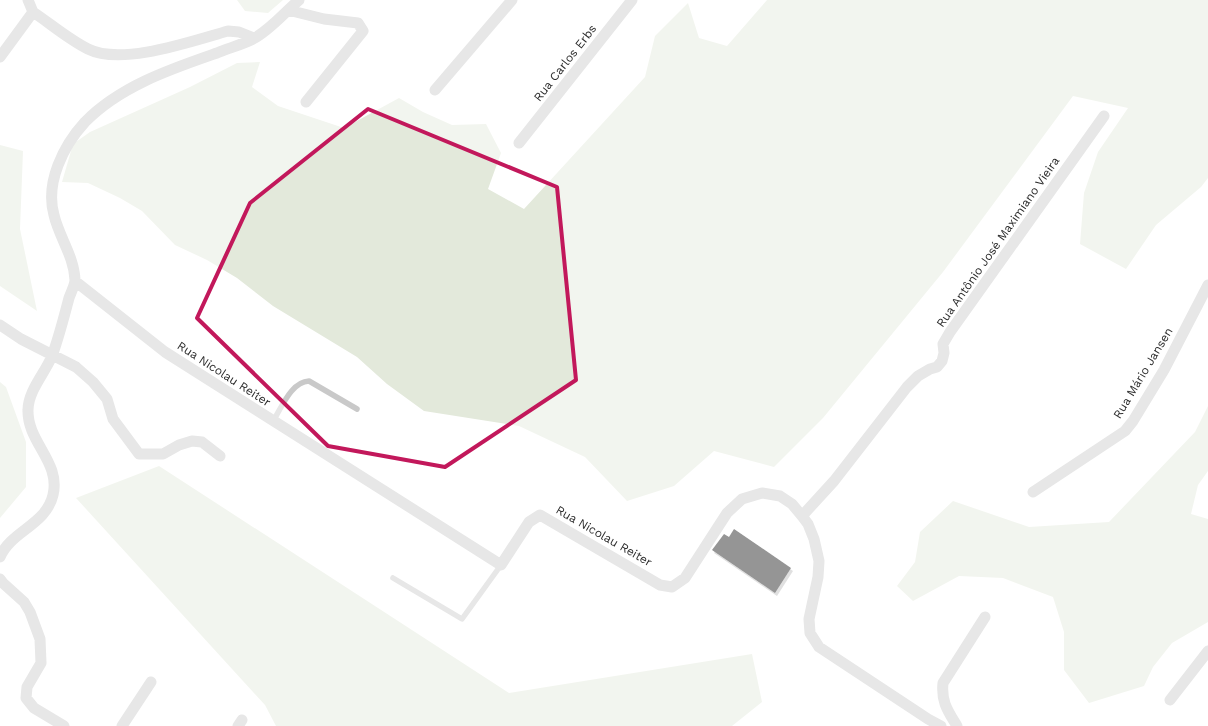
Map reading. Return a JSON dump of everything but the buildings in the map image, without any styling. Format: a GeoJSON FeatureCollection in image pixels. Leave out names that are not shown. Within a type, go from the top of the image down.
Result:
{"type":"FeatureCollection","features":[{"type":"Feature","properties":{"kind":"street"},"geometry":{"type":"LineString","coordinates":[[28,0],[33,12],[89,50],[107,55],[148,52],[228,31],[239,32],[254,38]]}},
{"type":"Feature","properties":{"kind":"street"},"geometry":{"type":"LineString","coordinates":[[0,556],[2,552],[41,517],[50,505],[55,486],[50,460],[28,424],[28,409],[31,396],[52,356],[75,281],[70,255],[54,215],[51,200],[53,181],[69,141],[85,122],[105,104],[128,90],[177,67],[238,46],[254,38],[299,0]]}},
{"type":"Feature","properties":{"kind":"street"},"geometry":{"type":"LineString","coordinates":[[435,90],[512,0]]}},
{"type":"Feature","properties":{"kind":"street","name":"Rua Carlos Erbs"},"geometry":{"type":"LineString","coordinates":[[519,143],[632,0]]}},
{"type":"Feature","properties":{"kind":"street"},"geometry":{"type":"LineString","coordinates":[[288,10],[324,19],[358,23],[363,31],[306,102]]}},
{"type":"Feature","properties":{"kind":"street"},"geometry":{"type":"LineString","coordinates":[[0,56],[33,12]]}},
{"type":"Feature","properties":{"kind":"street","name":"Rua Antônio José Maximiano Vieira"},"geometry":{"type":"LineString","coordinates":[[802,516],[834,481],[907,387],[918,376],[937,367],[942,361],[944,344],[950,332],[1104,116]]}},
{"type":"Feature","properties":{"kind":"street","name":"Rua Nicolau Reiter"},"geometry":{"type":"LineString","coordinates":[[75,281],[165,352],[272,422],[501,564],[529,522],[540,515],[660,585],[672,587],[685,578],[727,514],[742,499],[762,493],[780,496],[792,504],[802,516],[808,524],[814,539],[819,561],[818,577],[809,619],[810,633],[819,647],[941,726]]}},
{"type":"Feature","properties":{"kind":"street","name":"Rua Mário Jansen"},"geometry":{"type":"LineString","coordinates":[[1033,492],[1125,431],[1133,422],[1164,370],[1208,286]]}},
{"type":"Feature","properties":{"kind":"street"},"geometry":{"type":"LineString","coordinates":[[0,325],[52,356],[76,367],[93,382],[107,400],[113,419],[139,454],[163,454],[179,445],[192,441],[202,442],[220,456]]}},
{"type":"Feature","properties":{"kind":"street"},"geometry":{"type":"LineString","coordinates":[[0,579],[24,602],[30,612],[40,639],[41,663],[27,687],[26,698],[34,708],[64,726]]}},
{"type":"Feature","properties":{"kind":"street"},"geometry":{"type":"LineString","coordinates":[[957,726],[942,695],[943,683],[985,617]]}},
{"type":"Feature","properties":{"kind":"street"},"geometry":{"type":"LineString","coordinates":[[1170,700],[1208,651]]}},
{"type":"Feature","properties":{"kind":"street"},"geometry":{"type":"LineString","coordinates":[[122,726],[151,682]]}},
{"type":"Feature","properties":{"kind":"lane"},"geometry":{"type":"LineString","coordinates":[[272,422],[294,388],[302,381],[309,381],[358,409]]}},
{"type":"Feature","properties":{"kind":"lane"},"geometry":{"type":"LineString","coordinates":[[393,578],[462,618],[501,564]]}},
{"type":"Feature","properties":{"kind":"highlighted area"},"geometry":{"type":"Polygon","coordinates":[[[368,109],[557,187],[576,380],[445,467],[328,446],[197,318],[250,203],[368,109]]]}},
{"type":"Feature","properties":{"kind":"shaded area"},"geometry":{"type":"Polygon","coordinates":[[[237,0],[283,0],[268,13],[245,11],[237,0]]]}},
{"type":"Feature","properties":{"kind":"shaded area"},"geometry":{"type":"Polygon","coordinates":[[[767,0],[1208,0],[1208,178],[1201,187],[1156,225],[1126,269],[1080,244],[1084,193],[1098,152],[1128,108],[1073,96],[943,272],[823,418],[774,467],[714,451],[674,486],[627,501],[585,457],[519,426],[424,411],[387,384],[357,357],[273,306],[237,278],[207,260],[175,245],[142,211],[88,183],[62,182],[73,144],[90,132],[190,87],[237,63],[260,62],[252,87],[278,106],[344,128],[399,98],[423,112],[452,125],[486,124],[501,153],[488,189],[524,209],[645,77],[655,36],[688,3],[699,38],[727,46],[767,0]]]}},
{"type":"Feature","properties":{"kind":"shaded area"},"geometry":{"type":"Polygon","coordinates":[[[0,145],[23,151],[20,229],[37,311],[0,286],[0,145]]]}},
{"type":"Feature","properties":{"kind":"shaded area"},"geometry":{"type":"Polygon","coordinates":[[[0,382],[6,387],[26,442],[26,487],[0,518],[0,382]]]}},
{"type":"Feature","properties":{"kind":"shaded area"},"geometry":{"type":"Polygon","coordinates":[[[1208,406],[1208,471],[1198,485],[1191,514],[1208,519],[1208,622],[1172,643],[1153,667],[1144,686],[1089,703],[1064,670],[1064,632],[1053,597],[1003,578],[959,576],[913,601],[897,586],[915,562],[920,532],[953,501],[1029,527],[1109,522],[1195,432],[1208,406]]]}},
{"type":"Feature","properties":{"kind":"shaded area"},"geometry":{"type":"Polygon","coordinates":[[[159,466],[509,693],[752,654],[762,702],[732,726],[276,726],[265,705],[76,498],[159,466]]]}}]}
